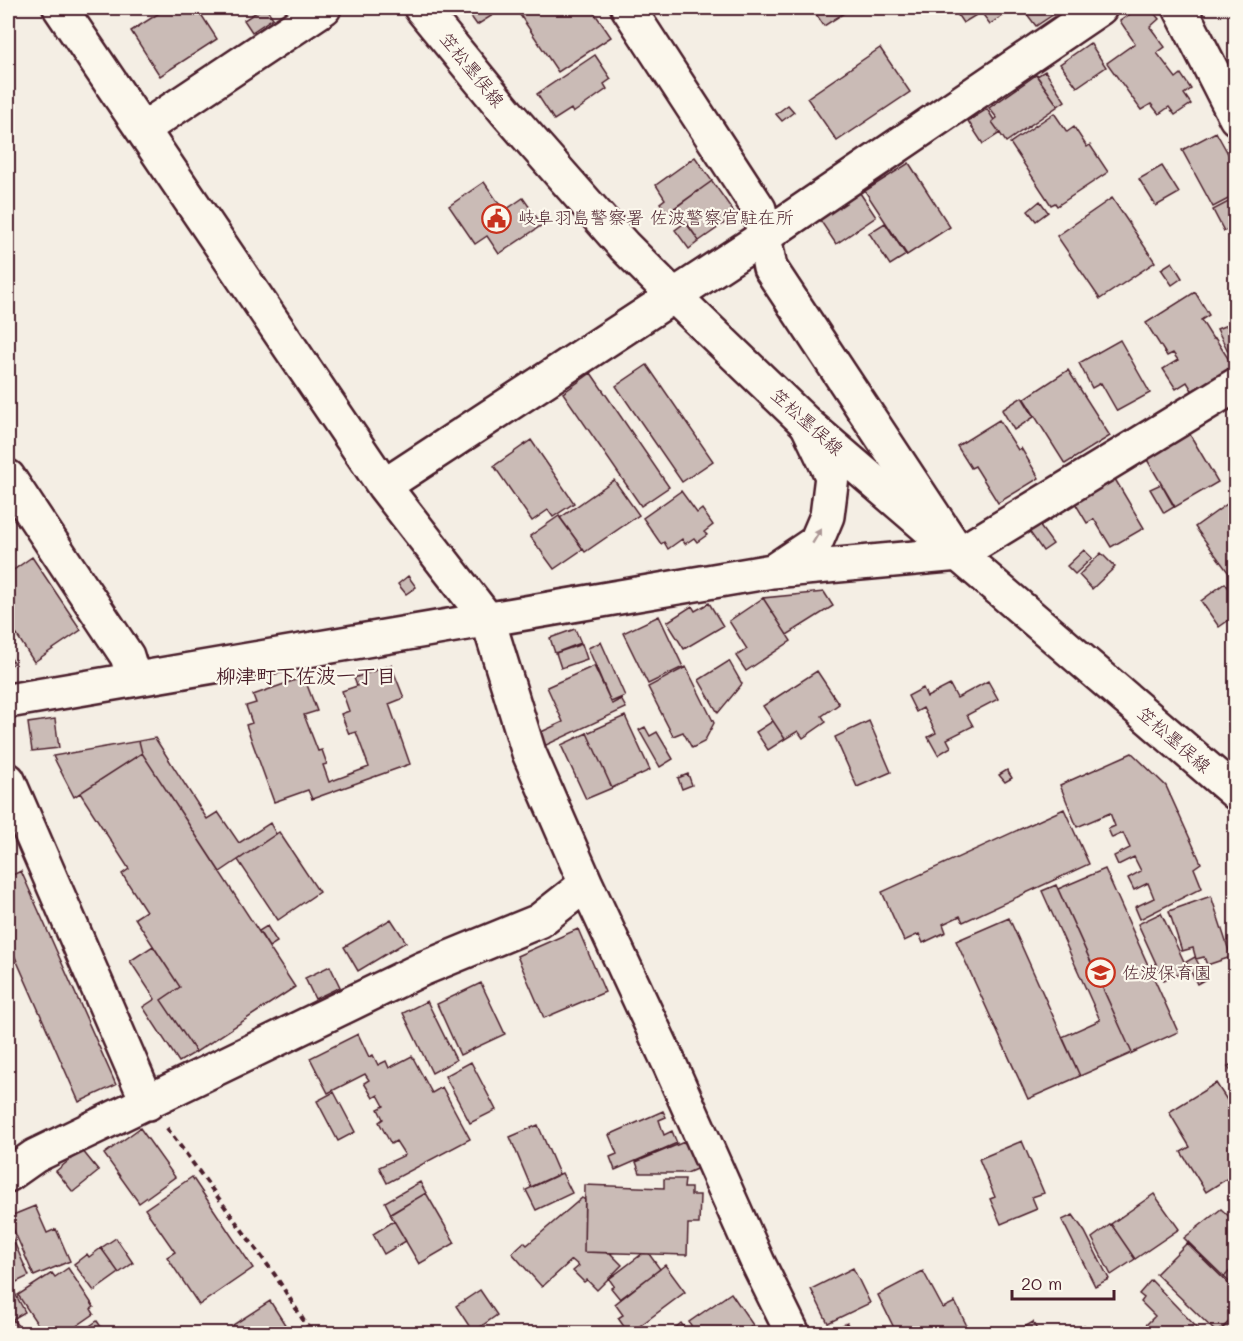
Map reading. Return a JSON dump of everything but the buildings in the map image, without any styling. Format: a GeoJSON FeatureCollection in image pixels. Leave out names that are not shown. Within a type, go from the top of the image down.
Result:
{"type":"FeatureCollection","features":[{"type":"Feature","properties":{"kind":"street"},"geometry":{"type":"LineString","coordinates":[[60,8],[384,486],[488,620],[529,753],[758,1263],[793,1334]]}},
{"type":"Feature","properties":{"kind":"street"},"geometry":{"type":"LineString","coordinates":[[142,129],[324,8]]}},
{"type":"Feature","properties":{"kind":"street","name":"笠松墨俣線"},"geometry":{"type":"LineString","coordinates":[[421,8],[507,113],[624,246],[672,295],[807,424],[1236,793]]}},
{"type":"Feature","properties":{"kind":"street"},"geometry":{"type":"LineString","coordinates":[[628,8],[759,209],[770,268],[959,554]]}},
{"type":"Feature","properties":{"kind":"street"},"geometry":{"type":"LineString","coordinates":[[384,486],[765,236],[1100,8]]}},
{"type":"Feature","properties":{"kind":"street"},"geometry":{"type":"LineString","coordinates":[[1180,8],[1236,118]]}},
{"type":"Feature","properties":{"kind":"street"},"geometry":{"type":"LineString","coordinates":[[8,701],[772,571],[959,554],[1236,385]]}},
{"type":"Feature","properties":{"kind":"street"},"geometry":{"type":"LineString","coordinates":[[772,571],[816,542],[827,516],[832,476],[807,424]]}},
{"type":"Feature","properties":{"kind":"street"},"geometry":{"type":"LineString","coordinates":[[8,477],[126,656],[134,679]]}},
{"type":"Feature","properties":{"kind":"street"},"geometry":{"type":"LineString","coordinates":[[8,780],[148,1103]]}},
{"type":"Feature","properties":{"kind":"street"},"geometry":{"type":"LineString","coordinates":[[8,1175],[35,1156],[422,969],[539,921],[586,884]]}},
{"type":"Feature","properties":{"kind":"path"},"geometry":{"type":"LineString","coordinates":[[148,1103],[275,1275],[312,1334]]}},
{"type":"Feature","properties":{"kind":"place","name":"岐阜羽島警察署 佐波警察官駐在所"},"geometry":{"type":"Point","coordinates":[497,218]}},
{"type":"Feature","properties":{"kind":"place","name":"佐波保育園"},"geometry":{"type":"Point","coordinates":[1101,973]}},
{"type":"Feature","properties":{"kind":"district","name":"柳津町下佐波一丁目"},"geometry":{"type":"Point","coordinates":[306,676]}}]}
